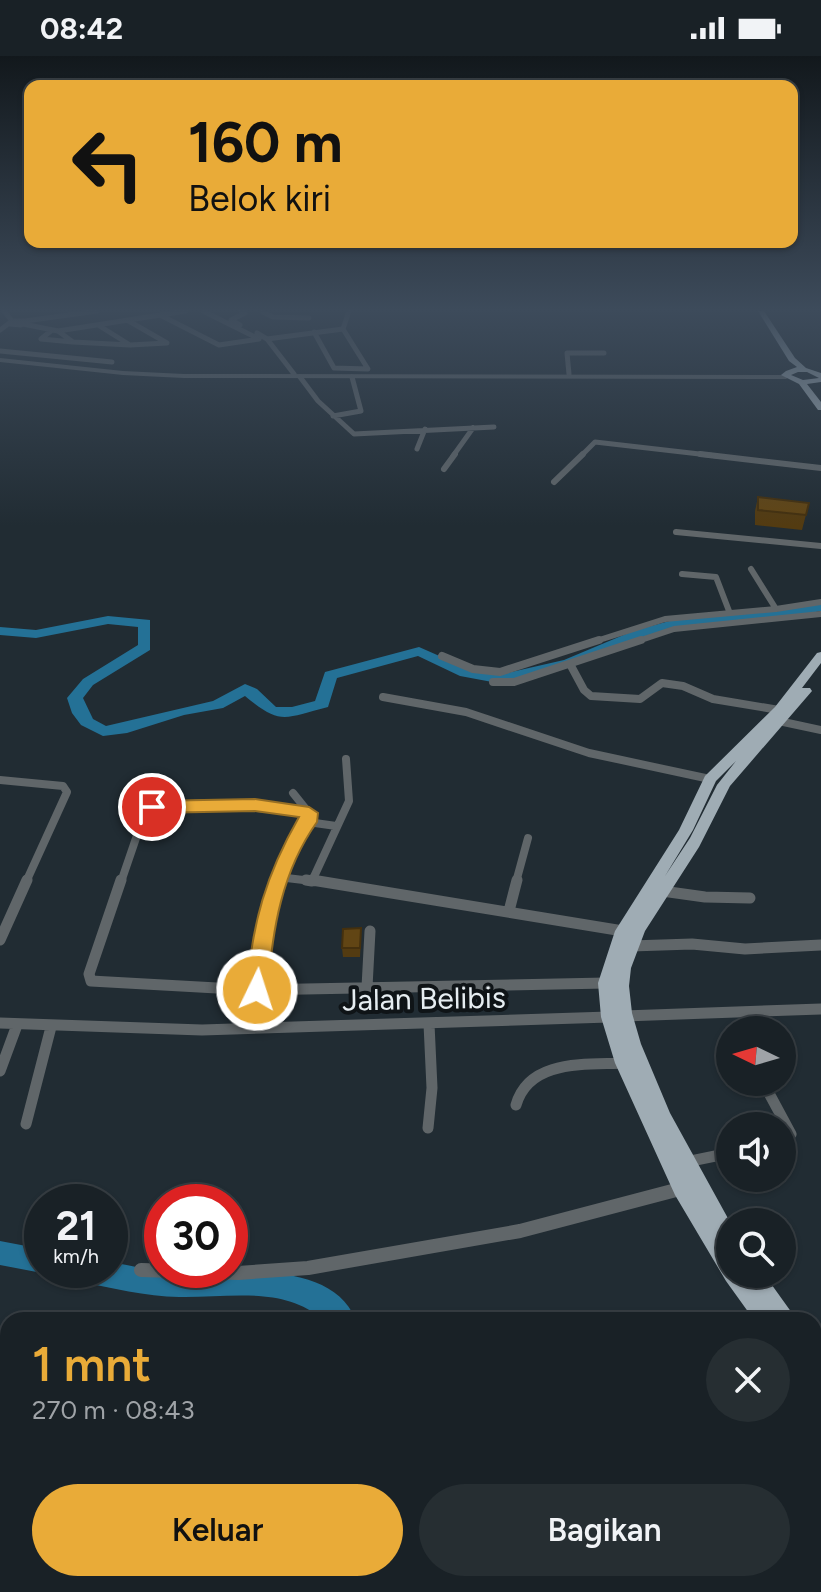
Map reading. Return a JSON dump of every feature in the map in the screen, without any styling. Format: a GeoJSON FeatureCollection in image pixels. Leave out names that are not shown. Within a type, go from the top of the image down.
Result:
{"type":"FeatureCollection","features":[{"type":"Feature","properties":{"kind":"highway"},"geometry":{"type":"LineString","coordinates":[[802,383],[821,408]]}},
{"type":"Feature","properties":{"kind":"highway"},"geometry":{"type":"LineString","coordinates":[[716,1216],[647,1096],[624,1063],[617,1017],[627,939],[691,847],[728,779],[821,655]]}},
{"type":"Feature","properties":{"kind":"highway"},"geometry":{"type":"LineString","coordinates":[[716,1247],[682,1189],[606,983],[710,779],[821,672]]}},
{"type":"Feature","properties":{"kind":"highway"},"geometry":{"type":"LineString","coordinates":[[743,1288],[761,1312]]}},
{"type":"Feature","properties":{"kind":"highway"},"geometry":{"type":"LineString","coordinates":[[763,1288],[781,1312]]}},
{"type":"Feature","properties":{"kind":"street"},"geometry":{"type":"LineString","coordinates":[[302,383],[352,434],[494,427]]}},
{"type":"Feature","properties":{"kind":"street"},"geometry":{"type":"LineString","coordinates":[[333,416],[361,411],[354,383]]}},
{"type":"Feature","properties":{"kind":"street"},"geometry":{"type":"LineString","coordinates":[[377,426],[382,433]]}},
{"type":"Feature","properties":{"kind":"street"},"geometry":{"type":"LineString","coordinates":[[444,469],[473,428]]}},
{"type":"Feature","properties":{"kind":"street"},"geometry":{"type":"LineString","coordinates":[[417,449],[425,429]]}},
{"type":"Feature","properties":{"kind":"street"},"geometry":{"type":"LineString","coordinates":[[554,482],[595,442],[821,468]]}},
{"type":"Feature","properties":{"kind":"street"},"geometry":{"type":"LineString","coordinates":[[676,532],[821,546]]}},
{"type":"Feature","properties":{"kind":"street"},"geometry":{"type":"LineString","coordinates":[[751,569],[776,609]]}},
{"type":"Feature","properties":{"kind":"street"},"geometry":{"type":"LineString","coordinates":[[682,574],[717,578],[729,611]]}},
{"type":"Feature","properties":{"kind":"street"},"geometry":{"type":"LineString","coordinates":[[442,656],[473,669],[500,672],[665,619],[821,602]]}},
{"type":"Feature","properties":{"kind":"street"},"geometry":{"type":"LineString","coordinates":[[493,682],[514,682],[674,629],[821,614]]}},
{"type":"Feature","properties":{"kind":"street"},"geometry":{"type":"LineString","coordinates":[[570,664],[584,690],[591,696],[640,699],[654,686],[672,684],[821,730]]}},
{"type":"Feature","properties":{"kind":"street"},"geometry":{"type":"LineString","coordinates":[[383,697],[466,712],[589,753],[710,779]]}},
{"type":"Feature","properties":{"kind":"street"},"geometry":{"type":"LineString","coordinates":[[312,881],[349,801],[346,759]]}},
{"type":"Feature","properties":{"kind":"street"},"geometry":{"type":"LineString","coordinates":[[0,780],[63,786],[67,792],[0,940]]}},
{"type":"Feature","properties":{"kind":"street"},"geometry":{"type":"LineString","coordinates":[[293,793],[308,818]]}},
{"type":"Feature","properties":{"kind":"street"},"geometry":{"type":"LineString","coordinates":[[336,826],[255,805],[160,806],[146,809],[89,974],[91,981],[257,990],[606,983]]}},
{"type":"Feature","properties":{"kind":"street"},"geometry":{"type":"LineString","coordinates":[[257,990],[261,937],[278,877],[308,818]]}},
{"type":"Feature","properties":{"kind":"street"},"geometry":{"type":"LineString","coordinates":[[509,911],[528,838]]}},
{"type":"Feature","properties":{"kind":"street"},"geometry":{"type":"LineString","coordinates":[[278,877],[509,911],[627,939],[745,949],[821,945]]}},
{"type":"Feature","properties":{"kind":"street"},"geometry":{"type":"LineString","coordinates":[[662,891],[705,897],[750,898]]}},
{"type":"Feature","properties":{"kind":"street"},"geometry":{"type":"LineString","coordinates":[[367,987],[370,931]]}},
{"type":"Feature","properties":{"kind":"street","name":"Jalan Belibis"},"geometry":{"type":"LineString","coordinates":[[0,1023],[187,1030],[821,1009]]}},
{"type":"Feature","properties":{"kind":"street"},"geometry":{"type":"LineString","coordinates":[[428,1128],[432,1088],[429,1024]]}},
{"type":"Feature","properties":{"kind":"street"},"geometry":{"type":"LineString","coordinates":[[0,1071],[17,1025]]}},
{"type":"Feature","properties":{"kind":"street"},"geometry":{"type":"LineString","coordinates":[[26,1124],[51,1027]]}},
{"type":"Feature","properties":{"kind":"street"},"geometry":{"type":"LineString","coordinates":[[516,1105],[517,1092],[523,1082],[536,1075],[572,1067],[624,1063]]}},
{"type":"Feature","properties":{"kind":"street"},"geometry":{"type":"LineString","coordinates":[[686,1162],[716,1156]]}},
{"type":"Feature","properties":{"kind":"street"},"geometry":{"type":"LineString","coordinates":[[141,1270],[238,1273],[308,1268],[520,1231],[682,1189]]}},
{"type":"Feature","properties":{"kind":"building"},"geometry":{"type":"Polygon","coordinates":[[[758,497],[809,503],[806,515],[758,510],[758,497]]]}},
{"type":"Feature","properties":{"kind":"building"},"geometry":{"type":"Polygon","coordinates":[[[361,928],[360,948],[342,948],[343,929],[361,928]]]}},
{"type":"Feature","properties":{"kind":"waterway"},"geometry":{"type":"LineString","coordinates":[[0,631],[36,634],[108,620],[145,623],[145,647],[88,682],[75,698],[87,722],[103,731],[127,728],[181,711],[217,705],[245,689],[271,710],[300,710],[322,704],[330,675],[419,651],[465,673],[503,679],[569,663],[638,634],[673,624],[779,615],[821,607]]}},
{"type":"Feature","properties":{"kind":"waterway"},"geometry":{"type":"LineString","coordinates":[[0,1253],[24,1258]]}},
{"type":"Feature","properties":{"kind":"waterway"},"geometry":{"type":"LineString","coordinates":[[128,1278],[177,1285],[225,1282],[272,1285],[316,1296],[334,1312]]}},
{"type":"Feature","properties":{"kind":"route"},"geometry":{"type":"LineString","coordinates":[[152,807],[255,805],[309,813],[308,822],[300,829],[278,877],[261,937],[257,990]]}}]}
